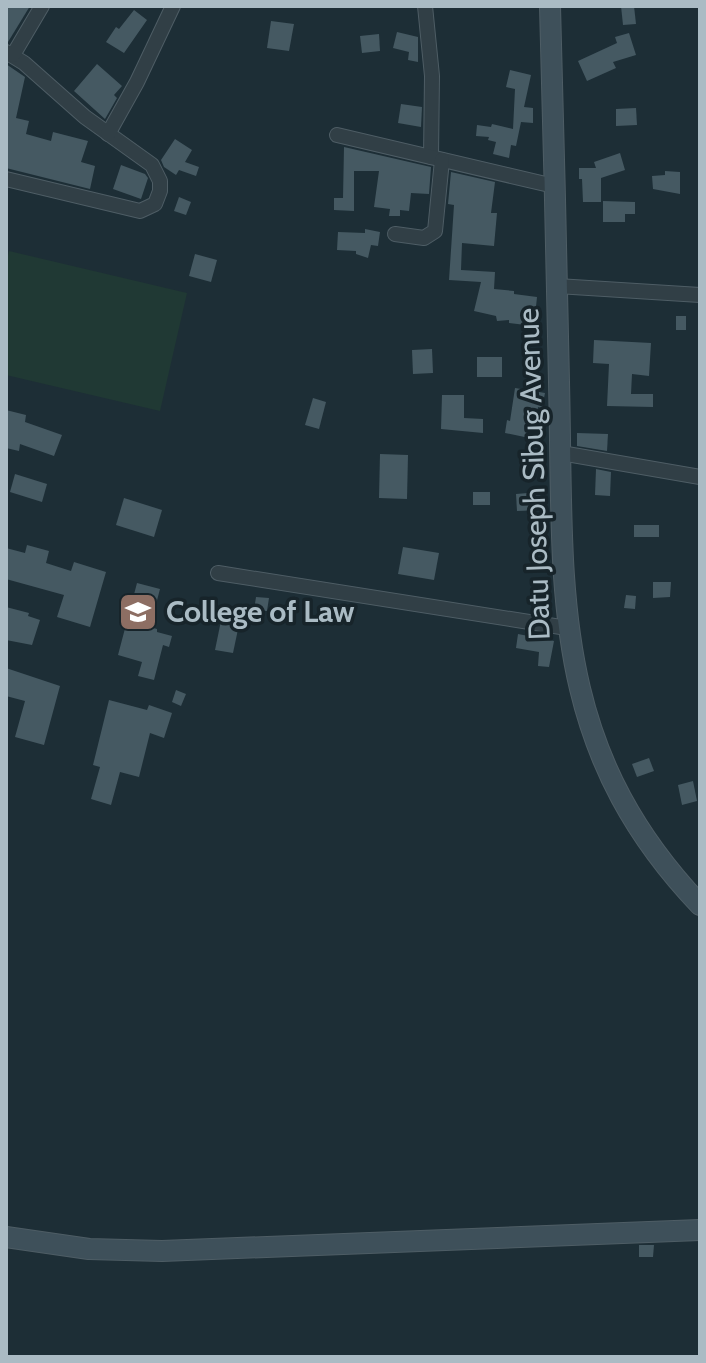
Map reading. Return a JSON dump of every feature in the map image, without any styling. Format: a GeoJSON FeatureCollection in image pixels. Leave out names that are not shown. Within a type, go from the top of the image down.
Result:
{"type":"FeatureCollection","features":[{"type":"Feature","properties":{"kind":"main road","name":"Datu Joseph Sibug Avenue"},"geometry":{"type":"LineString","coordinates":[[550,6],[562,565],[567,628],[581,700],[590,729],[615,785],[650,846],[700,905]]}},
{"type":"Feature","properties":{"kind":"main road"},"geometry":{"type":"LineString","coordinates":[[6,1237],[89,1249],[162,1251],[700,1230]]}},
{"type":"Feature","properties":{"kind":"street"},"geometry":{"type":"LineString","coordinates":[[6,179],[131,210],[148,210],[155,204],[160,191],[157,172],[145,158],[108,134],[9,54],[42,6]]}},
{"type":"Feature","properties":{"kind":"street"},"geometry":{"type":"LineString","coordinates":[[108,134],[173,6]]}},
{"type":"Feature","properties":{"kind":"street"},"geometry":{"type":"LineString","coordinates":[[395,234],[424,238],[435,231],[436,158],[425,6]]}},
{"type":"Feature","properties":{"kind":"street"},"geometry":{"type":"LineString","coordinates":[[337,135],[554,186]]}},
{"type":"Feature","properties":{"kind":"street"},"geometry":{"type":"LineString","coordinates":[[557,286],[700,295]]}},
{"type":"Feature","properties":{"kind":"street"},"geometry":{"type":"LineString","coordinates":[[561,453],[700,477]]}},
{"type":"Feature","properties":{"kind":"street"},"geometry":{"type":"LineString","coordinates":[[218,573],[567,628]]}},
{"type":"Feature","properties":{"kind":"green space"},"geometry":{"type":"Polygon","coordinates":[[[9,251],[187,293],[160,411],[6,375],[6,265],[9,251]]]}},
{"type":"Feature","properties":{"kind":"building"},"geometry":{"type":"Polygon","coordinates":[[[6,6],[30,6],[8,42],[6,42],[6,6]]]}},
{"type":"Feature","properties":{"kind":"building"},"geometry":{"type":"Polygon","coordinates":[[[621,6],[634,6],[636,24],[623,25],[621,6]]]}},
{"type":"Feature","properties":{"kind":"building"},"geometry":{"type":"Polygon","coordinates":[[[134,10],[147,20],[124,53],[106,42],[134,10]]]}},
{"type":"Feature","properties":{"kind":"building"},"geometry":{"type":"Polygon","coordinates":[[[271,21],[294,24],[289,51],[267,48],[271,21]]]}},
{"type":"Feature","properties":{"kind":"building"},"geometry":{"type":"Polygon","coordinates":[[[397,32],[418,37],[418,62],[408,60],[409,52],[393,48],[397,32]]]}},
{"type":"Feature","properties":{"kind":"building"},"geometry":{"type":"Polygon","coordinates":[[[629,33],[636,55],[613,62],[616,68],[587,81],[578,61],[617,43],[615,37],[629,33]]]}},
{"type":"Feature","properties":{"kind":"building"},"geometry":{"type":"Polygon","coordinates":[[[379,34],[380,51],[362,53],[360,36],[379,34]]]}},
{"type":"Feature","properties":{"kind":"building"},"geometry":{"type":"Polygon","coordinates":[[[6,64],[25,77],[16,118],[29,121],[26,134],[51,141],[53,132],[88,141],[81,162],[95,166],[90,189],[6,168],[6,64]]]}},
{"type":"Feature","properties":{"kind":"building"},"geometry":{"type":"Polygon","coordinates":[[[97,64],[122,86],[114,95],[117,98],[105,119],[74,91],[97,64]]]}},
{"type":"Feature","properties":{"kind":"building"},"geometry":{"type":"Polygon","coordinates":[[[510,70],[531,75],[524,107],[533,108],[533,123],[521,122],[516,146],[511,145],[509,158],[493,154],[496,142],[488,140],[489,137],[476,136],[477,125],[491,127],[492,124],[513,129],[515,89],[506,87],[510,70]]]}},
{"type":"Feature","properties":{"kind":"building"},"geometry":{"type":"Polygon","coordinates":[[[401,104],[422,107],[421,127],[398,123],[401,104]]]}},
{"type":"Feature","properties":{"kind":"building"},"geometry":{"type":"Polygon","coordinates":[[[636,108],[637,125],[616,126],[616,109],[636,108]]]}},
{"type":"Feature","properties":{"kind":"building"},"geometry":{"type":"Polygon","coordinates":[[[175,139],[192,150],[185,162],[199,167],[196,176],[179,170],[176,175],[164,167],[161,160],[175,139]]]}},
{"type":"Feature","properties":{"kind":"building"},"geometry":{"type":"Polygon","coordinates":[[[344,147],[431,167],[429,194],[411,193],[409,211],[400,210],[400,216],[389,216],[390,209],[374,207],[379,171],[354,171],[354,211],[334,210],[334,198],[343,198],[344,147]]]}},
{"type":"Feature","properties":{"kind":"building"},"geometry":{"type":"Polygon","coordinates":[[[620,153],[625,170],[601,178],[601,202],[583,202],[579,168],[596,168],[594,162],[620,153]]]}},
{"type":"Feature","properties":{"kind":"building"},"geometry":{"type":"Polygon","coordinates":[[[121,165],[148,178],[141,199],[113,189],[121,165]]]}},
{"type":"Feature","properties":{"kind":"building"},"geometry":{"type":"Polygon","coordinates":[[[665,171],[680,172],[680,194],[653,189],[652,176],[665,175],[665,171]]]}},
{"type":"Feature","properties":{"kind":"building"},"geometry":{"type":"Polygon","coordinates":[[[451,172],[495,182],[491,213],[497,213],[494,246],[462,243],[461,270],[495,272],[494,289],[537,297],[534,326],[509,323],[509,320],[497,321],[496,316],[474,311],[481,282],[449,280],[454,205],[448,204],[451,172]]]}},
{"type":"Feature","properties":{"kind":"building"},"geometry":{"type":"Polygon","coordinates":[[[179,197],[191,202],[186,215],[174,211],[179,197]]]}},
{"type":"Feature","properties":{"kind":"building"},"geometry":{"type":"Polygon","coordinates":[[[603,201],[635,202],[635,214],[625,214],[625,222],[603,222],[603,201]]]}},
{"type":"Feature","properties":{"kind":"building"},"geometry":{"type":"Polygon","coordinates":[[[365,229],[380,232],[378,246],[371,245],[368,258],[356,254],[356,251],[337,250],[338,232],[365,233],[365,229]]]}},
{"type":"Feature","properties":{"kind":"building"},"geometry":{"type":"Polygon","coordinates":[[[195,254],[217,260],[211,282],[189,276],[195,254]]]}},
{"type":"Feature","properties":{"kind":"building"},"geometry":{"type":"Polygon","coordinates":[[[676,316],[686,316],[686,330],[676,330],[676,316]]]}},
{"type":"Feature","properties":{"kind":"building"},"geometry":{"type":"Polygon","coordinates":[[[594,340],[651,343],[649,376],[632,374],[631,394],[653,394],[653,407],[607,406],[609,364],[593,363],[594,340]]]}},
{"type":"Feature","properties":{"kind":"building"},"geometry":{"type":"Polygon","coordinates":[[[432,349],[433,373],[413,374],[412,350],[432,349]]]}},
{"type":"Feature","properties":{"kind":"building"},"geometry":{"type":"Polygon","coordinates":[[[477,357],[502,357],[502,377],[477,377],[477,357]]]}},
{"type":"Feature","properties":{"kind":"building"},"geometry":{"type":"Polygon","coordinates":[[[515,388],[545,393],[542,408],[538,407],[534,439],[505,433],[515,388]]]}},
{"type":"Feature","properties":{"kind":"building"},"geometry":{"type":"Polygon","coordinates":[[[442,395],[464,395],[464,418],[483,419],[483,433],[441,429],[442,395]]]}},
{"type":"Feature","properties":{"kind":"building"},"geometry":{"type":"Polygon","coordinates":[[[313,398],[326,402],[319,429],[305,425],[313,398]]]}},
{"type":"Feature","properties":{"kind":"building"},"geometry":{"type":"Polygon","coordinates":[[[6,410],[26,415],[25,422],[62,435],[54,456],[20,444],[19,451],[6,448],[6,410]]]}},
{"type":"Feature","properties":{"kind":"building"},"geometry":{"type":"Polygon","coordinates":[[[577,433],[608,434],[607,451],[577,446],[577,433]]]}},
{"type":"Feature","properties":{"kind":"building"},"geometry":{"type":"Polygon","coordinates":[[[380,454],[408,455],[407,499],[379,498],[380,454]]]}},
{"type":"Feature","properties":{"kind":"building"},"geometry":{"type":"Polygon","coordinates":[[[596,469],[611,472],[610,496],[595,495],[596,469]]]}},
{"type":"Feature","properties":{"kind":"building"},"geometry":{"type":"Polygon","coordinates":[[[15,474],[47,484],[42,502],[10,492],[15,474]]]}},
{"type":"Feature","properties":{"kind":"building"},"geometry":{"type":"Polygon","coordinates":[[[473,492],[490,492],[490,505],[473,505],[473,492]]]}},
{"type":"Feature","properties":{"kind":"building"},"geometry":{"type":"Polygon","coordinates":[[[540,492],[542,510],[517,511],[516,494],[540,492]]]}},
{"type":"Feature","properties":{"kind":"building"},"geometry":{"type":"Polygon","coordinates":[[[124,498],[162,510],[154,537],[116,525],[124,498]]]}},
{"type":"Feature","properties":{"kind":"building"},"geometry":{"type":"Polygon","coordinates":[[[634,525],[659,525],[659,537],[634,537],[634,525]]]}},
{"type":"Feature","properties":{"kind":"building"},"geometry":{"type":"Polygon","coordinates":[[[27,545],[49,551],[46,563],[71,571],[74,562],[106,572],[90,627],[57,617],[64,595],[6,579],[6,548],[25,553],[27,545]]]}},
{"type":"Feature","properties":{"kind":"building"},"geometry":{"type":"Polygon","coordinates":[[[403,547],[439,553],[434,580],[398,574],[403,547]]]}},
{"type":"Feature","properties":{"kind":"building"},"geometry":{"type":"Polygon","coordinates":[[[653,582],[671,582],[670,597],[653,598],[653,582]]]}},
{"type":"Feature","properties":{"kind":"building"},"geometry":{"type":"Polygon","coordinates":[[[137,583],[160,589],[150,627],[172,636],[169,647],[163,645],[154,680],[138,676],[142,662],[118,655],[137,583]]]}},
{"type":"Feature","properties":{"kind":"building"},"geometry":{"type":"Polygon","coordinates":[[[544,589],[544,607],[534,607],[533,590],[544,589]]]}},
{"type":"Feature","properties":{"kind":"building"},"geometry":{"type":"Polygon","coordinates":[[[626,595],[636,596],[635,609],[624,608],[626,595]]]}},
{"type":"Feature","properties":{"kind":"building"},"geometry":{"type":"Polygon","coordinates":[[[256,597],[269,598],[267,611],[254,610],[256,597]]]}},
{"type":"Feature","properties":{"kind":"building"},"geometry":{"type":"Polygon","coordinates":[[[6,607],[29,613],[28,616],[40,620],[32,645],[6,640],[6,607]]]}},
{"type":"Feature","properties":{"kind":"building"},"geometry":{"type":"Polygon","coordinates":[[[223,611],[241,615],[233,653],[215,650],[223,611]]]}},
{"type":"Feature","properties":{"kind":"building"},"geometry":{"type":"Polygon","coordinates":[[[518,634],[554,641],[549,667],[538,666],[539,652],[516,648],[518,634]]]}},
{"type":"Feature","properties":{"kind":"building"},"geometry":{"type":"Polygon","coordinates":[[[6,668],[60,686],[44,745],[15,737],[25,701],[6,696],[6,668]]]}},
{"type":"Feature","properties":{"kind":"building"},"geometry":{"type":"Polygon","coordinates":[[[176,690],[186,694],[181,706],[172,702],[176,690]]]}},
{"type":"Feature","properties":{"kind":"building"},"geometry":{"type":"Polygon","coordinates":[[[109,700],[147,710],[149,705],[172,713],[164,738],[150,733],[139,777],[120,772],[111,805],[91,799],[100,767],[93,765],[109,700]]]}},
{"type":"Feature","properties":{"kind":"building"},"geometry":{"type":"Polygon","coordinates":[[[649,758],[654,771],[637,777],[632,764],[649,758]]]}},
{"type":"Feature","properties":{"kind":"building"},"geometry":{"type":"Polygon","coordinates":[[[693,781],[697,801],[682,805],[678,785],[693,781]]]}},
{"type":"Feature","properties":{"kind":"building"},"geometry":{"type":"Polygon","coordinates":[[[639,1245],[654,1245],[653,1257],[639,1257],[639,1245]]]}},
{"type":"Feature","properties":{"kind":"place","name":"College of Law"},"geometry":{"type":"Point","coordinates":[138,612]}}]}
